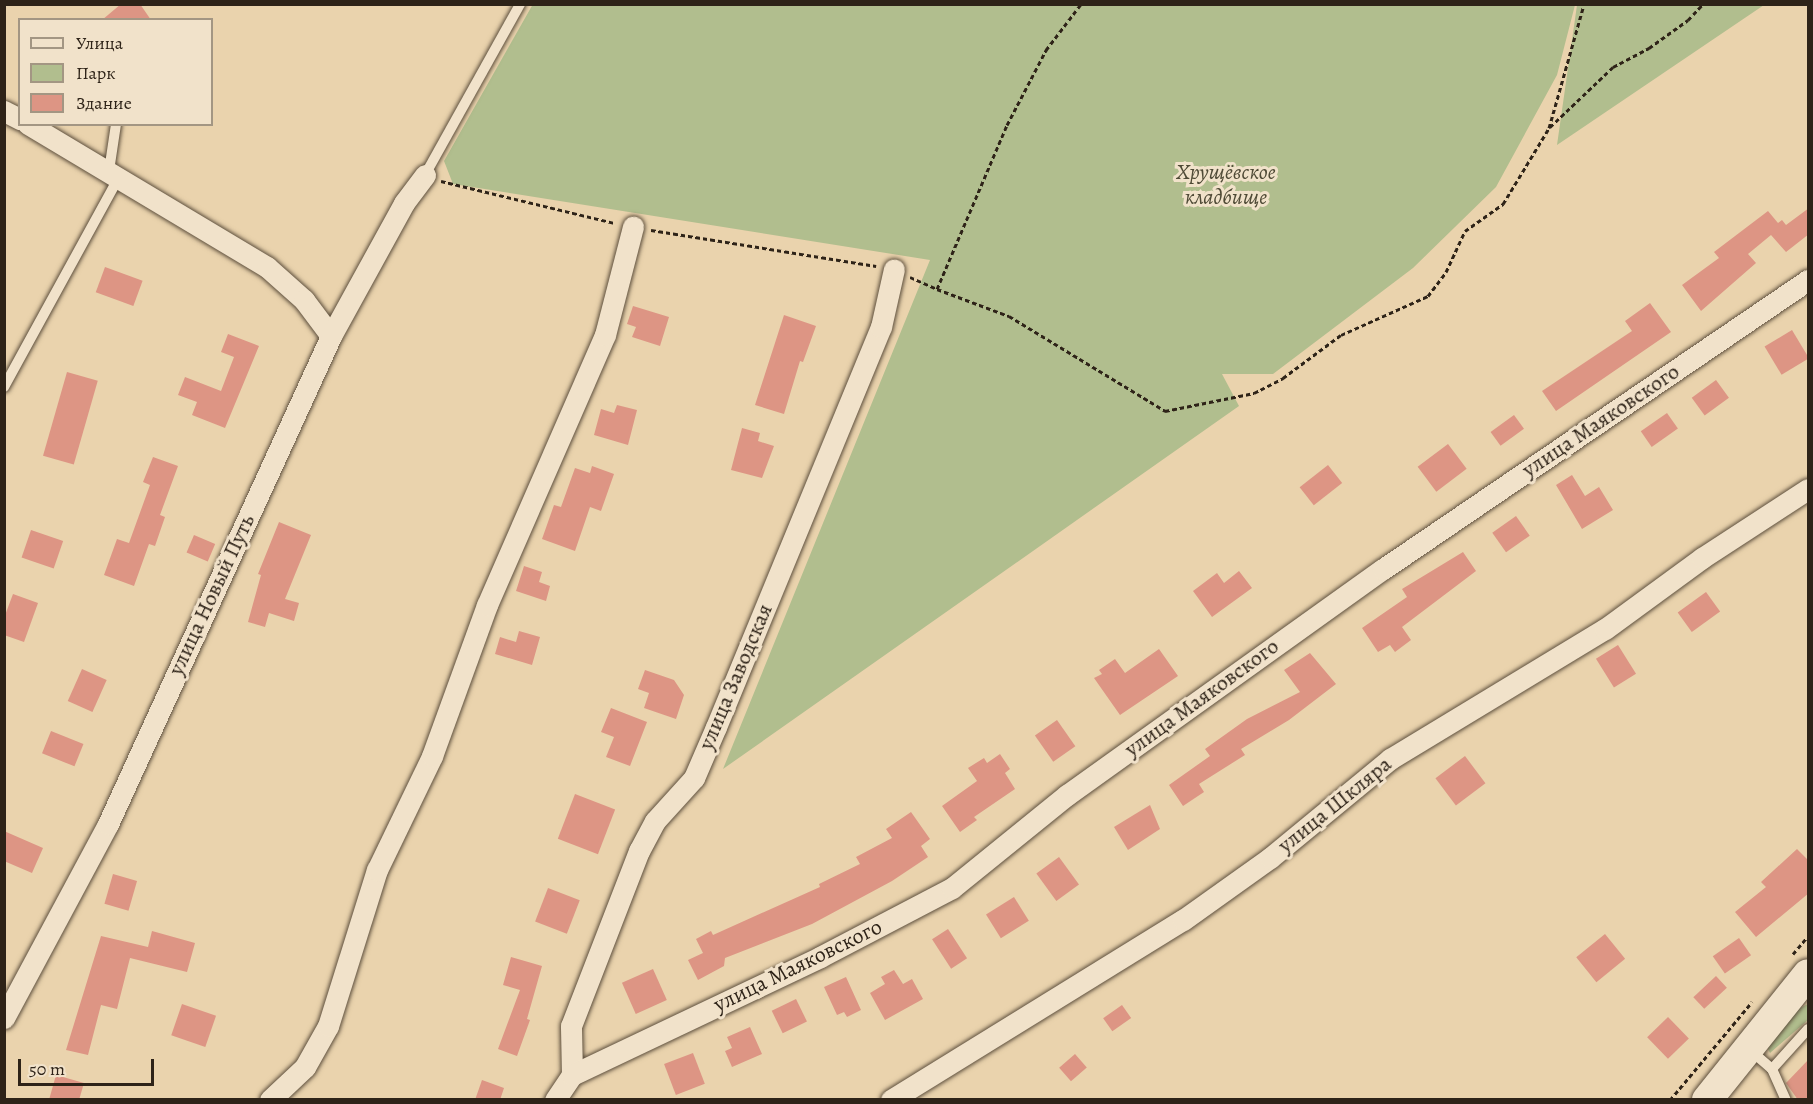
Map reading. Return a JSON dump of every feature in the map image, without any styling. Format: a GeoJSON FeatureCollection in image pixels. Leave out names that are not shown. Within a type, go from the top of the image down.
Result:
{"type":"FeatureCollection","features":[{"type":"Feature","properties":{"kind":"main road"},"geometry":{"type":"LineString","coordinates":[[1707,1100],[1746,1047],[1797,969]]}},
{"type":"Feature","properties":{"kind":"street"},"geometry":{"type":"LineString","coordinates":[[4,111],[18,118]]}},
{"type":"Feature","properties":{"kind":"street"},"geometry":{"type":"LineString","coordinates":[[31,126],[267,267],[304,300],[331,336]]}},
{"type":"Feature","properties":{"kind":"street","name":"улица Новый Путь"},"geometry":{"type":"LineString","coordinates":[[4,1018],[108,824],[331,336],[404,203],[425,176]]}},
{"type":"Feature","properties":{"kind":"street"},"geometry":{"type":"LineString","coordinates":[[270,1100],[305,1067],[328,1026],[381,861],[432,756],[487,605],[605,335],[633,227]]}},
{"type":"Feature","properties":{"kind":"street","name":"улица Заводская"},"geometry":{"type":"LineString","coordinates":[[572,1075],[571,1026],[639,850],[655,821],[694,778],[881,327],[894,269]]}},
{"type":"Feature","properties":{"kind":"street","name":"улица Маяковского"},"geometry":{"type":"LineString","coordinates":[[572,1075],[820,957],[952,888],[1067,795],[1373,576],[1808,281]]}},
{"type":"Feature","properties":{"kind":"street","name":"улица Шкляра"},"geometry":{"type":"LineString","coordinates":[[891,1100],[1183,920],[1277,852],[1390,759],[1605,629],[1702,558],[1809,489]]}},
{"type":"Feature","properties":{"kind":"street"},"geometry":{"type":"LineString","coordinates":[[555,1100],[572,1075]]}},
{"type":"Feature","properties":{"kind":"lane"},"geometry":{"type":"LineString","coordinates":[[425,176],[520,4]]}},
{"type":"Feature","properties":{"kind":"lane"},"geometry":{"type":"LineString","coordinates":[[4,387],[114,174],[116,126]]}},
{"type":"Feature","properties":{"kind":"lane"},"geometry":{"type":"LineString","coordinates":[[1772,1069],[1809,1029]]}},
{"type":"Feature","properties":{"kind":"lane"},"geometry":{"type":"LineString","coordinates":[[1746,1047],[1772,1069],[1786,1100]]}},
{"type":"Feature","properties":{"kind":"path"},"geometry":{"type":"LineString","coordinates":[[937,289],[1007,125],[1046,50],[1081,4]]}},
{"type":"Feature","properties":{"kind":"path"},"geometry":{"type":"LineString","coordinates":[[1549,128],[1584,4]]}},
{"type":"Feature","properties":{"kind":"path"},"geometry":{"type":"LineString","coordinates":[[425,176],[465,190],[633,227],[894,269],[937,289],[1009,316],[1165,411],[1254,393],[1282,378],[1341,335],[1428,296],[1446,272],[1465,231],[1503,204],[1549,128],[1613,67],[1649,48],[1688,20],[1703,4]]}},
{"type":"Feature","properties":{"kind":"path"},"geometry":{"type":"LineString","coordinates":[[1797,969],[1809,936]]}},
{"type":"Feature","properties":{"kind":"path"},"geometry":{"type":"LineString","coordinates":[[1670,1100],[1755,999]]}},
{"type":"Feature","properties":{"kind":"green space","name":"Хрущёвское кладбище"},"geometry":{"type":"Polygon","coordinates":[[[533,4],[1575,5],[1557,75],[1496,187],[1413,268],[1273,374],[1222,374],[1239,406],[723,769],[930,260],[453,184],[444,161],[533,4]]]}},
{"type":"Feature","properties":{"kind":"green space"},"geometry":{"type":"Polygon","coordinates":[[[1577,4],[1764,5],[1557,145],[1577,4]]]}},
{"type":"Feature","properties":{"kind":"green space"},"geometry":{"type":"Polygon","coordinates":[[[1808,1004],[1808,1020],[1770,1053],[1767,1047],[1798,1009],[1808,1004]]]}},
{"type":"Feature","properties":{"kind":"building"},"geometry":{"type":"Polygon","coordinates":[[[121,4],[140,4],[150,18],[104,18],[121,4]]]}},
{"type":"Feature","properties":{"kind":"building"},"geometry":{"type":"Polygon","coordinates":[[[1809,208],[1809,234],[1786,252],[1771,235],[1748,254],[1756,263],[1701,311],[1682,285],[1719,258],[1714,252],[1768,211],[1778,223],[1782,220],[1786,225],[1809,208]]]}},
{"type":"Feature","properties":{"kind":"building"},"geometry":{"type":"Polygon","coordinates":[[[105,267],[143,281],[133,306],[96,292],[105,267]]]}},
{"type":"Feature","properties":{"kind":"building"},"geometry":{"type":"Polygon","coordinates":[[[1650,303],[1671,332],[1556,411],[1542,391],[1632,331],[1625,321],[1650,303]]]}},
{"type":"Feature","properties":{"kind":"building"},"geometry":{"type":"Polygon","coordinates":[[[633,306],[669,317],[660,346],[632,337],[636,327],[627,324],[633,306]]]}},
{"type":"Feature","properties":{"kind":"building"},"geometry":{"type":"Polygon","coordinates":[[[784,315],[816,326],[803,362],[800,361],[784,414],[755,405],[784,315]]]}},
{"type":"Feature","properties":{"kind":"building"},"geometry":{"type":"Polygon","coordinates":[[[1792,330],[1808,359],[1782,375],[1765,346],[1792,330]]]}},
{"type":"Feature","properties":{"kind":"building"},"geometry":{"type":"Polygon","coordinates":[[[228,334],[259,346],[225,428],[192,415],[197,402],[178,395],[185,377],[221,391],[234,357],[221,352],[228,334]]]}},
{"type":"Feature","properties":{"kind":"building"},"geometry":{"type":"Polygon","coordinates":[[[67,372],[98,381],[74,464],[43,456],[67,372]]]}},
{"type":"Feature","properties":{"kind":"building"},"geometry":{"type":"Polygon","coordinates":[[[1716,380],[1729,398],[1705,415],[1692,398],[1716,380]]]}},
{"type":"Feature","properties":{"kind":"building"},"geometry":{"type":"Polygon","coordinates":[[[617,405],[637,410],[628,445],[594,435],[601,409],[614,413],[617,405]]]}},
{"type":"Feature","properties":{"kind":"building"},"geometry":{"type":"Polygon","coordinates":[[[1667,413],[1678,429],[1652,447],[1641,431],[1667,413]]]}},
{"type":"Feature","properties":{"kind":"building"},"geometry":{"type":"Polygon","coordinates":[[[1514,415],[1524,429],[1501,446],[1491,432],[1514,415]]]}},
{"type":"Feature","properties":{"kind":"building"},"geometry":{"type":"Polygon","coordinates":[[[742,428],[760,433],[758,441],[774,446],[762,478],[731,470],[742,428]]]}},
{"type":"Feature","properties":{"kind":"building"},"geometry":{"type":"Polygon","coordinates":[[[1448,444],[1467,469],[1436,492],[1418,467],[1448,444]]]}},
{"type":"Feature","properties":{"kind":"building"},"geometry":{"type":"Polygon","coordinates":[[[153,457],[178,466],[160,515],[165,517],[155,546],[149,544],[134,586],[104,575],[117,539],[129,543],[150,485],[143,482],[153,457]]]}},
{"type":"Feature","properties":{"kind":"building"},"geometry":{"type":"Polygon","coordinates":[[[1328,465],[1342,483],[1314,505],[1300,487],[1328,465]]]}},
{"type":"Feature","properties":{"kind":"building"},"geometry":{"type":"Polygon","coordinates":[[[592,466],[614,474],[601,511],[590,507],[575,551],[542,539],[554,505],[561,507],[575,468],[590,473],[592,466]]]}},
{"type":"Feature","properties":{"kind":"building"},"geometry":{"type":"Polygon","coordinates":[[[1572,475],[1585,496],[1599,487],[1613,510],[1582,529],[1556,485],[1572,475]]]}},
{"type":"Feature","properties":{"kind":"building"},"geometry":{"type":"Polygon","coordinates":[[[1516,516],[1530,536],[1506,552],[1492,533],[1516,516]]]}},
{"type":"Feature","properties":{"kind":"building"},"geometry":{"type":"Polygon","coordinates":[[[279,522],[311,535],[285,599],[299,603],[294,621],[269,613],[265,627],[248,622],[261,575],[258,574],[279,522]]]}},
{"type":"Feature","properties":{"kind":"building"},"geometry":{"type":"Polygon","coordinates":[[[31,530],[63,541],[54,568],[22,557],[31,530]]]}},
{"type":"Feature","properties":{"kind":"building"},"geometry":{"type":"Polygon","coordinates":[[[194,535],[215,544],[208,561],[187,552],[194,535]]]}},
{"type":"Feature","properties":{"kind":"building"},"geometry":{"type":"Polygon","coordinates":[[[1463,552],[1476,571],[1402,627],[1411,640],[1395,652],[1390,645],[1378,652],[1362,628],[1407,597],[1402,589],[1463,552]]]}},
{"type":"Feature","properties":{"kind":"building"},"geometry":{"type":"Polygon","coordinates":[[[524,566],[542,572],[539,582],[550,586],[546,601],[516,591],[524,566]]]}},
{"type":"Feature","properties":{"kind":"building"},"geometry":{"type":"Polygon","coordinates":[[[1239,571],[1252,588],[1212,617],[1193,591],[1217,573],[1224,583],[1239,571]]]}},
{"type":"Feature","properties":{"kind":"building"},"geometry":{"type":"Polygon","coordinates":[[[1706,592],[1720,611],[1692,632],[1678,613],[1706,592]]]}},
{"type":"Feature","properties":{"kind":"building"},"geometry":{"type":"Polygon","coordinates":[[[13,594],[38,603],[24,642],[4,635],[4,618],[13,594]]]}},
{"type":"Feature","properties":{"kind":"building"},"geometry":{"type":"Polygon","coordinates":[[[519,631],[540,637],[532,665],[495,654],[500,637],[516,642],[519,631]]]}},
{"type":"Feature","properties":{"kind":"building"},"geometry":{"type":"Polygon","coordinates":[[[1618,645],[1636,674],[1614,688],[1596,659],[1618,645]]]}},
{"type":"Feature","properties":{"kind":"building"},"geometry":{"type":"Polygon","coordinates":[[[1159,649],[1178,676],[1120,715],[1094,678],[1102,674],[1099,670],[1115,659],[1125,673],[1159,649]]]}},
{"type":"Feature","properties":{"kind":"building"},"geometry":{"type":"Polygon","coordinates":[[[1310,653],[1336,684],[1289,720],[1241,749],[1245,755],[1199,784],[1204,792],[1183,806],[1169,785],[1210,756],[1205,749],[1247,719],[1300,692],[1284,670],[1310,653]]]}},
{"type":"Feature","properties":{"kind":"building"},"geometry":{"type":"Polygon","coordinates":[[[82,669],[107,680],[92,712],[68,701],[82,669]]]}},
{"type":"Feature","properties":{"kind":"building"},"geometry":{"type":"Polygon","coordinates":[[[645,670],[674,680],[684,695],[676,719],[644,708],[649,693],[638,689],[645,670]]]}},
{"type":"Feature","properties":{"kind":"building"},"geometry":{"type":"Polygon","coordinates":[[[611,708],[647,722],[630,766],[606,757],[614,737],[601,732],[611,708]]]}},
{"type":"Feature","properties":{"kind":"building"},"geometry":{"type":"Polygon","coordinates":[[[1057,720],[1075,746],[1053,762],[1035,735],[1057,720]]]}},
{"type":"Feature","properties":{"kind":"building"},"geometry":{"type":"Polygon","coordinates":[[[51,731],[83,744],[74,766],[42,753],[51,731]]]}},
{"type":"Feature","properties":{"kind":"building"},"geometry":{"type":"Polygon","coordinates":[[[1000,754],[1010,769],[1005,773],[1015,789],[974,817],[977,820],[960,832],[942,806],[977,781],[968,768],[984,758],[987,763],[1000,754]]]}},
{"type":"Feature","properties":{"kind":"building"},"geometry":{"type":"Polygon","coordinates":[[[1465,756],[1485,783],[1456,805],[1435,778],[1465,756]]]}},
{"type":"Feature","properties":{"kind":"building"},"geometry":{"type":"Polygon","coordinates":[[[575,794],[615,809],[598,854],[558,839],[575,794]]]}},
{"type":"Feature","properties":{"kind":"building"},"geometry":{"type":"Polygon","coordinates":[[[1150,805],[1160,829],[1128,850],[1114,827],[1150,805]]]}},
{"type":"Feature","properties":{"kind":"building"},"geometry":{"type":"Polygon","coordinates":[[[911,812],[930,839],[921,846],[928,857],[892,881],[812,924],[725,958],[724,966],[698,980],[688,960],[703,953],[696,939],[711,931],[713,935],[820,887],[819,884],[860,864],[856,857],[892,838],[886,829],[911,812]]]}},
{"type":"Feature","properties":{"kind":"building"},"geometry":{"type":"Polygon","coordinates":[[[4,831],[43,848],[32,873],[4,861],[4,831]]]}},
{"type":"Feature","properties":{"kind":"building"},"geometry":{"type":"Polygon","coordinates":[[[1797,849],[1809,861],[1809,893],[1756,937],[1735,912],[1766,887],[1761,882],[1797,849]]]}},
{"type":"Feature","properties":{"kind":"building"},"geometry":{"type":"Polygon","coordinates":[[[1059,857],[1079,885],[1056,901],[1036,873],[1059,857]]]}},
{"type":"Feature","properties":{"kind":"building"},"geometry":{"type":"Polygon","coordinates":[[[113,874],[137,881],[128,911],[104,904],[113,874]]]}},
{"type":"Feature","properties":{"kind":"building"},"geometry":{"type":"Polygon","coordinates":[[[548,888],[580,900],[567,934],[535,922],[548,888]]]}},
{"type":"Feature","properties":{"kind":"building"},"geometry":{"type":"Polygon","coordinates":[[[1014,897],[1029,921],[1001,938],[986,914],[1014,897]]]}},
{"type":"Feature","properties":{"kind":"building"},"geometry":{"type":"Polygon","coordinates":[[[948,929],[967,958],[951,969],[932,939],[948,929]]]}},
{"type":"Feature","properties":{"kind":"building"},"geometry":{"type":"Polygon","coordinates":[[[152,931],[195,943],[187,972],[130,958],[117,1009],[101,1005],[88,1055],[66,1050],[101,936],[148,947],[152,931]]]}},
{"type":"Feature","properties":{"kind":"building"},"geometry":{"type":"Polygon","coordinates":[[[1605,934],[1625,959],[1596,982],[1576,957],[1605,934]]]}},
{"type":"Feature","properties":{"kind":"building"},"geometry":{"type":"Polygon","coordinates":[[[1739,938],[1751,955],[1725,974],[1713,956],[1739,938]]]}},
{"type":"Feature","properties":{"kind":"building"},"geometry":{"type":"Polygon","coordinates":[[[511,957],[542,966],[527,1019],[530,1020],[517,1056],[498,1049],[520,990],[503,985],[511,957]]]}},
{"type":"Feature","properties":{"kind":"building"},"geometry":{"type":"Polygon","coordinates":[[[653,969],[667,1000],[636,1014],[622,983],[653,969]]]}},
{"type":"Feature","properties":{"kind":"building"},"geometry":{"type":"Polygon","coordinates":[[[894,970],[903,984],[912,979],[923,999],[885,1020],[870,993],[885,984],[881,977],[894,970]]]}},
{"type":"Feature","properties":{"kind":"building"},"geometry":{"type":"Polygon","coordinates":[[[1716,976],[1727,988],[1704,1009],[1693,997],[1716,976]]]}},
{"type":"Feature","properties":{"kind":"building"},"geometry":{"type":"Polygon","coordinates":[[[846,977],[861,1010],[847,1017],[844,1012],[837,1015],[824,987],[846,977]]]}},
{"type":"Feature","properties":{"kind":"building"},"geometry":{"type":"Polygon","coordinates":[[[796,999],[807,1021],[783,1033],[772,1011],[796,999]]]}},
{"type":"Feature","properties":{"kind":"building"},"geometry":{"type":"Polygon","coordinates":[[[182,1004],[216,1016],[205,1047],[171,1035],[182,1004]]]}},
{"type":"Feature","properties":{"kind":"building"},"geometry":{"type":"Polygon","coordinates":[[[1122,1005],[1131,1018],[1112,1031],[1103,1018],[1122,1005]]]}},
{"type":"Feature","properties":{"kind":"building"},"geometry":{"type":"Polygon","coordinates":[[[1668,1017],[1689,1039],[1668,1059],[1647,1037],[1668,1017]]]}},
{"type":"Feature","properties":{"kind":"building"},"geometry":{"type":"Polygon","coordinates":[[[750,1027],[762,1054],[732,1067],[725,1051],[732,1048],[727,1037],[750,1027]]]}},
{"type":"Feature","properties":{"kind":"building"},"geometry":{"type":"Polygon","coordinates":[[[693,1053],[705,1084],[676,1095],[664,1064],[693,1053]]]}},
{"type":"Feature","properties":{"kind":"building"},"geometry":{"type":"Polygon","coordinates":[[[1075,1054],[1087,1068],[1071,1081],[1059,1068],[1075,1054]]]}},
{"type":"Feature","properties":{"kind":"building"},"geometry":{"type":"Polygon","coordinates":[[[1809,1059],[1809,1100],[1798,1100],[1786,1083],[1809,1059]]]}},
{"type":"Feature","properties":{"kind":"building"},"geometry":{"type":"Polygon","coordinates":[[[56,1075],[84,1083],[79,1100],[49,1100],[56,1075]]]}},
{"type":"Feature","properties":{"kind":"building"},"geometry":{"type":"Polygon","coordinates":[[[482,1080],[504,1088],[500,1100],[475,1100],[482,1080]]]}}]}
